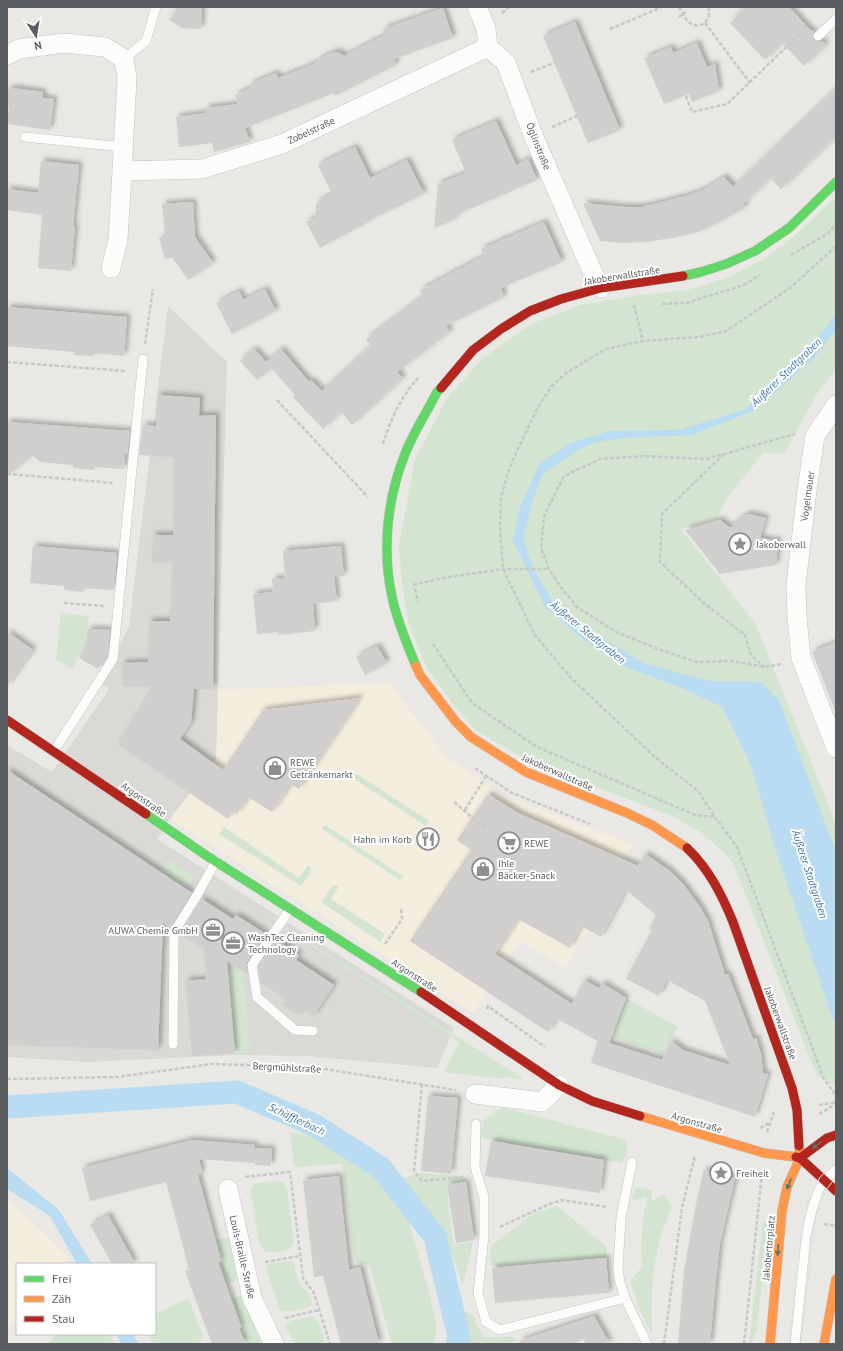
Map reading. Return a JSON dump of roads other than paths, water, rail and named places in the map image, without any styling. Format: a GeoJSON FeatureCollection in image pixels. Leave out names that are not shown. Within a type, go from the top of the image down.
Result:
{"type":"FeatureCollection","features":[{"type":"Feature","properties":{"kind":"street"},"geometry":{"type":"LineString","coordinates":[[477,7],[486,28],[488,48]]}},
{"type":"Feature","properties":{"kind":"street"},"geometry":{"type":"LineString","coordinates":[[7,55],[19,49],[64,43],[105,47],[124,59],[127,78],[118,240],[111,268]]}},
{"type":"Feature","properties":{"kind":"street","name":"Öglinstraße"},"geometry":{"type":"LineString","coordinates":[[488,48],[506,63],[534,135],[592,271],[601,288]]}},
{"type":"Feature","properties":{"kind":"street","name":"Zobelstraße"},"geometry":{"type":"LineString","coordinates":[[122,171],[202,169],[282,144],[488,48]]}},
{"type":"Feature","properties":{"kind":"street","name":"Jakoberwallstraße"},"geometry":{"type":"LineString","coordinates":[[800,1158],[797,1110],[792,1088],[733,922],[722,895],[708,872],[688,849],[652,825],[627,813],[526,772],[471,737],[456,722],[420,675],[403,633],[392,598],[386,558],[388,524],[393,489],[405,453],[437,392],[473,350],[501,329],[530,312],[561,299],[601,288],[667,279],[701,272],[734,261],[755,251],[788,228],[836,182]]}},
{"type":"Feature","properties":{"kind":"street","name":"Vogelmauer"},"geometry":{"type":"LineString","coordinates":[[836,405],[816,436],[807,490],[796,585],[801,658],[836,748]]}},
{"type":"Feature","properties":{"kind":"street","name":"Argonstraße"},"geometry":{"type":"LineString","coordinates":[[7,720],[216,861],[475,1027],[559,1085],[592,1101],[702,1135],[764,1153],[800,1158]]}},
{"type":"Feature","properties":{"kind":"street"},"geometry":{"type":"LineString","coordinates":[[475,1094],[542,1102],[559,1085]]}},
{"type":"Feature","properties":{"kind":"street"},"geometry":{"type":"LineString","coordinates":[[836,1135],[827,1138],[800,1158],[836,1191]]}},
{"type":"Feature","properties":{"kind":"street","name":"Jakobertorplatz"},"geometry":{"type":"LineString","coordinates":[[770,1344],[782,1211],[787,1186],[800,1158]]}},
{"type":"Feature","properties":{"kind":"street","name":"Louis-Braille-Straße"},"geometry":{"type":"LineString","coordinates":[[228,1189],[252,1298],[274,1344]]}},
{"type":"Feature","properties":{"kind":"street"},"geometry":{"type":"LineString","coordinates":[[824,1344],[835,1290]]}},
{"type":"Feature","properties":{"kind":"lane"},"geometry":{"type":"LineString","coordinates":[[124,59],[146,41],[156,7]]}},
{"type":"Feature","properties":{"kind":"lane"},"geometry":{"type":"LineString","coordinates":[[818,36],[836,19]]}},
{"type":"Feature","properties":{"kind":"lane"},"geometry":{"type":"LineString","coordinates":[[25,137],[123,147]]}},
{"type":"Feature","properties":{"kind":"lane"},"geometry":{"type":"LineString","coordinates":[[54,751],[113,659],[143,359]]}},
{"type":"Feature","properties":{"kind":"lane"},"geometry":{"type":"LineString","coordinates":[[173,1044],[174,932],[216,861]]}},
{"type":"Feature","properties":{"kind":"lane"},"geometry":{"type":"LineString","coordinates":[[290,908],[252,965],[257,997],[295,1030],[313,1031]]}},
{"type":"Feature","properties":{"kind":"lane"},"geometry":{"type":"LineString","coordinates":[[476,1124],[475,1167],[484,1197],[484,1235],[478,1293],[486,1322],[500,1330],[625,1298]]}},
{"type":"Feature","properties":{"kind":"lane"},"geometry":{"type":"LineString","coordinates":[[632,1162],[623,1209],[618,1268],[620,1282],[625,1298],[647,1344]]}},
{"type":"Feature","properties":{"kind":"lane"},"geometry":{"type":"LineString","coordinates":[[795,1344],[809,1220],[818,1192],[824,1180],[836,1170]]}},
{"type":"Feature","properties":{"kind":"water"},"geometry":{"type":"Polygon","coordinates":[[[836,315],[836,330],[813,359],[754,411],[691,435],[624,438],[596,442],[576,451],[542,475],[532,503],[523,537],[533,568],[553,602],[593,633],[645,664],[710,681],[761,682],[779,700],[836,852],[836,1025],[774,845],[750,763],[722,707],[679,687],[626,667],[584,640],[545,607],[513,541],[520,507],[540,463],[571,443],[609,431],[679,430],[745,409],[794,367],[836,315]]]}},
{"type":"Feature","properties":{"kind":"water"},"geometry":{"type":"Polygon","coordinates":[[[7,1168],[59,1210],[91,1263],[76,1263],[50,1216],[7,1189],[7,1168]]]}},
{"type":"Feature","properties":{"kind":"water"},"geometry":{"type":"Polygon","coordinates":[[[116,1335],[134,1335],[139,1344],[121,1344],[116,1335]]]}},
{"type":"Feature","properties":{"kind":"waterway","name":"Äußerer Stadtgraben"},"geometry":{"type":"LineString","coordinates":[[768,390],[808,351]]}},
{"type":"Feature","properties":{"kind":"waterway","name":"Schäfflerbach"},"geometry":{"type":"LineString","coordinates":[[7,1107],[237,1092],[314,1125],[381,1168],[435,1237],[459,1337],[457,1344]]}},
{"type":"Feature","properties":{"kind":"tram line"},"geometry":{"type":"LineString","coordinates":[[789,1344],[804,1218],[808,1202],[820,1177],[836,1163]]}},
{"type":"Feature","properties":{"kind":"tram line"},"geometry":{"type":"LineString","coordinates":[[801,1344],[815,1221],[825,1193],[836,1178]]}},
{"type":"Feature","properties":{"kind":"place","name":"Jakoberwall"},"geometry":{"type":"Point","coordinates":[740,544]}},
{"type":"Feature","properties":{"kind":"place","name":"REWE Getränkemarkt"},"geometry":{"type":"Point","coordinates":[275,768]}},
{"type":"Feature","properties":{"kind":"place","name":"Hahn im Korb"},"geometry":{"type":"Point","coordinates":[428,839]}},
{"type":"Feature","properties":{"kind":"place","name":"REWE"},"geometry":{"type":"Point","coordinates":[509,843]}},
{"type":"Feature","properties":{"kind":"place","name":"Ihle Bäcker-Snack"},"geometry":{"type":"Point","coordinates":[483,869]}},
{"type":"Feature","properties":{"kind":"place","name":"AUWA Chemie GmbH"},"geometry":{"type":"Point","coordinates":[213,930]}},
{"type":"Feature","properties":{"kind":"place","name":"WashTec Cleaning Technology"},"geometry":{"type":"Point","coordinates":[233,943]}},
{"type":"Feature","properties":{"kind":"place","name":"Freiheit"},"geometry":{"type":"Point","coordinates":[721,1173]}}]}
